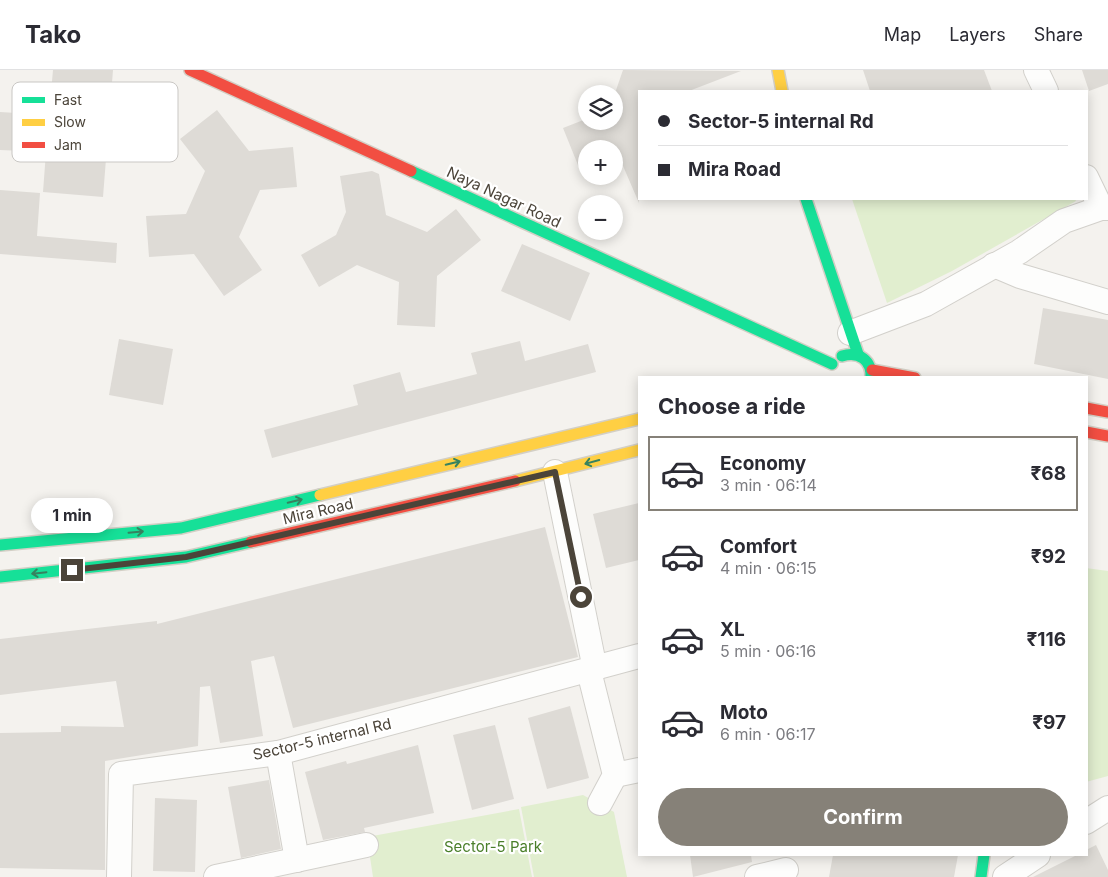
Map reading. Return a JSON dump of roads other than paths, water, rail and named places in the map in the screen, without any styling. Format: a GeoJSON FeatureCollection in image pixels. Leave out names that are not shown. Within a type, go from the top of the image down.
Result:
{"type":"FeatureCollection","features":[{"type":"Feature","properties":{"kind":"main road","name":"Naya Nagar Road"},"geometry":{"type":"LineString","coordinates":[[190,70],[832,370],[839,357],[848,353],[854,344]]}},
{"type":"Feature","properties":{"kind":"main road"},"geometry":{"type":"LineString","coordinates":[[778,70],[782,90]]}},
{"type":"Feature","properties":{"kind":"main road"},"geometry":{"type":"LineString","coordinates":[[806,200],[854,344],[866,359],[872,374],[893,376]]}},
{"type":"Feature","properties":{"kind":"main road"},"geometry":{"type":"LineString","coordinates":[[1088,408],[1108,412]]}},
{"type":"Feature","properties":{"kind":"main road","name":"Mira Road"},"geometry":{"type":"LineString","coordinates":[[0,545],[181,528],[638,419]]}},
{"type":"Feature","properties":{"kind":"main road"},"geometry":{"type":"LineString","coordinates":[[1088,432],[1108,436]]}},
{"type":"Feature","properties":{"kind":"main road","name":"Mira Road"},"geometry":{"type":"LineString","coordinates":[[0,577],[186,557],[555,472],[638,450]]}},
{"type":"Feature","properties":{"kind":"main road"},"geometry":{"type":"LineString","coordinates":[[981,877],[984,856]]}},
{"type":"Feature","properties":{"kind":"street"},"geometry":{"type":"LineString","coordinates":[[1036,70],[1046,90]]}},
{"type":"Feature","properties":{"kind":"street"},"geometry":{"type":"LineString","coordinates":[[854,344],[1020,252],[1064,221],[1104,208],[1088,180]]}},
{"type":"Feature","properties":{"kind":"street"},"geometry":{"type":"LineString","coordinates":[[994,266],[1020,276],[1108,302]]}},
{"type":"Feature","properties":{"kind":"street"},"geometry":{"type":"LineString","coordinates":[[555,472],[592,670],[615,775],[600,803]]}},
{"type":"Feature","properties":{"kind":"street","name":"Sector-5 internal Rd"},"geometry":{"type":"LineString","coordinates":[[119,877],[121,774],[278,753],[638,656]]}},
{"type":"Feature","properties":{"kind":"street"},"geometry":{"type":"LineString","coordinates":[[278,753],[297,860]]}},
{"type":"Feature","properties":{"kind":"street"},"geometry":{"type":"LineString","coordinates":[[615,775],[638,770]]}},
{"type":"Feature","properties":{"kind":"street"},"geometry":{"type":"LineString","coordinates":[[1088,821],[1108,808]]}},
{"type":"Feature","properties":{"kind":"street"},"geometry":{"type":"LineString","coordinates":[[216,877],[366,845]]}},
{"type":"Feature","properties":{"kind":"street"},"geometry":{"type":"LineString","coordinates":[[1005,877],[1036,856]]}},
{"type":"Feature","properties":{"kind":"street"},"geometry":{"type":"LineString","coordinates":[[757,877],[787,867]]}},
{"type":"Feature","properties":{"kind":"park label","name":"Sector-5 Park"},"geometry":{"type":"Point","coordinates":[493,846]}}]}
